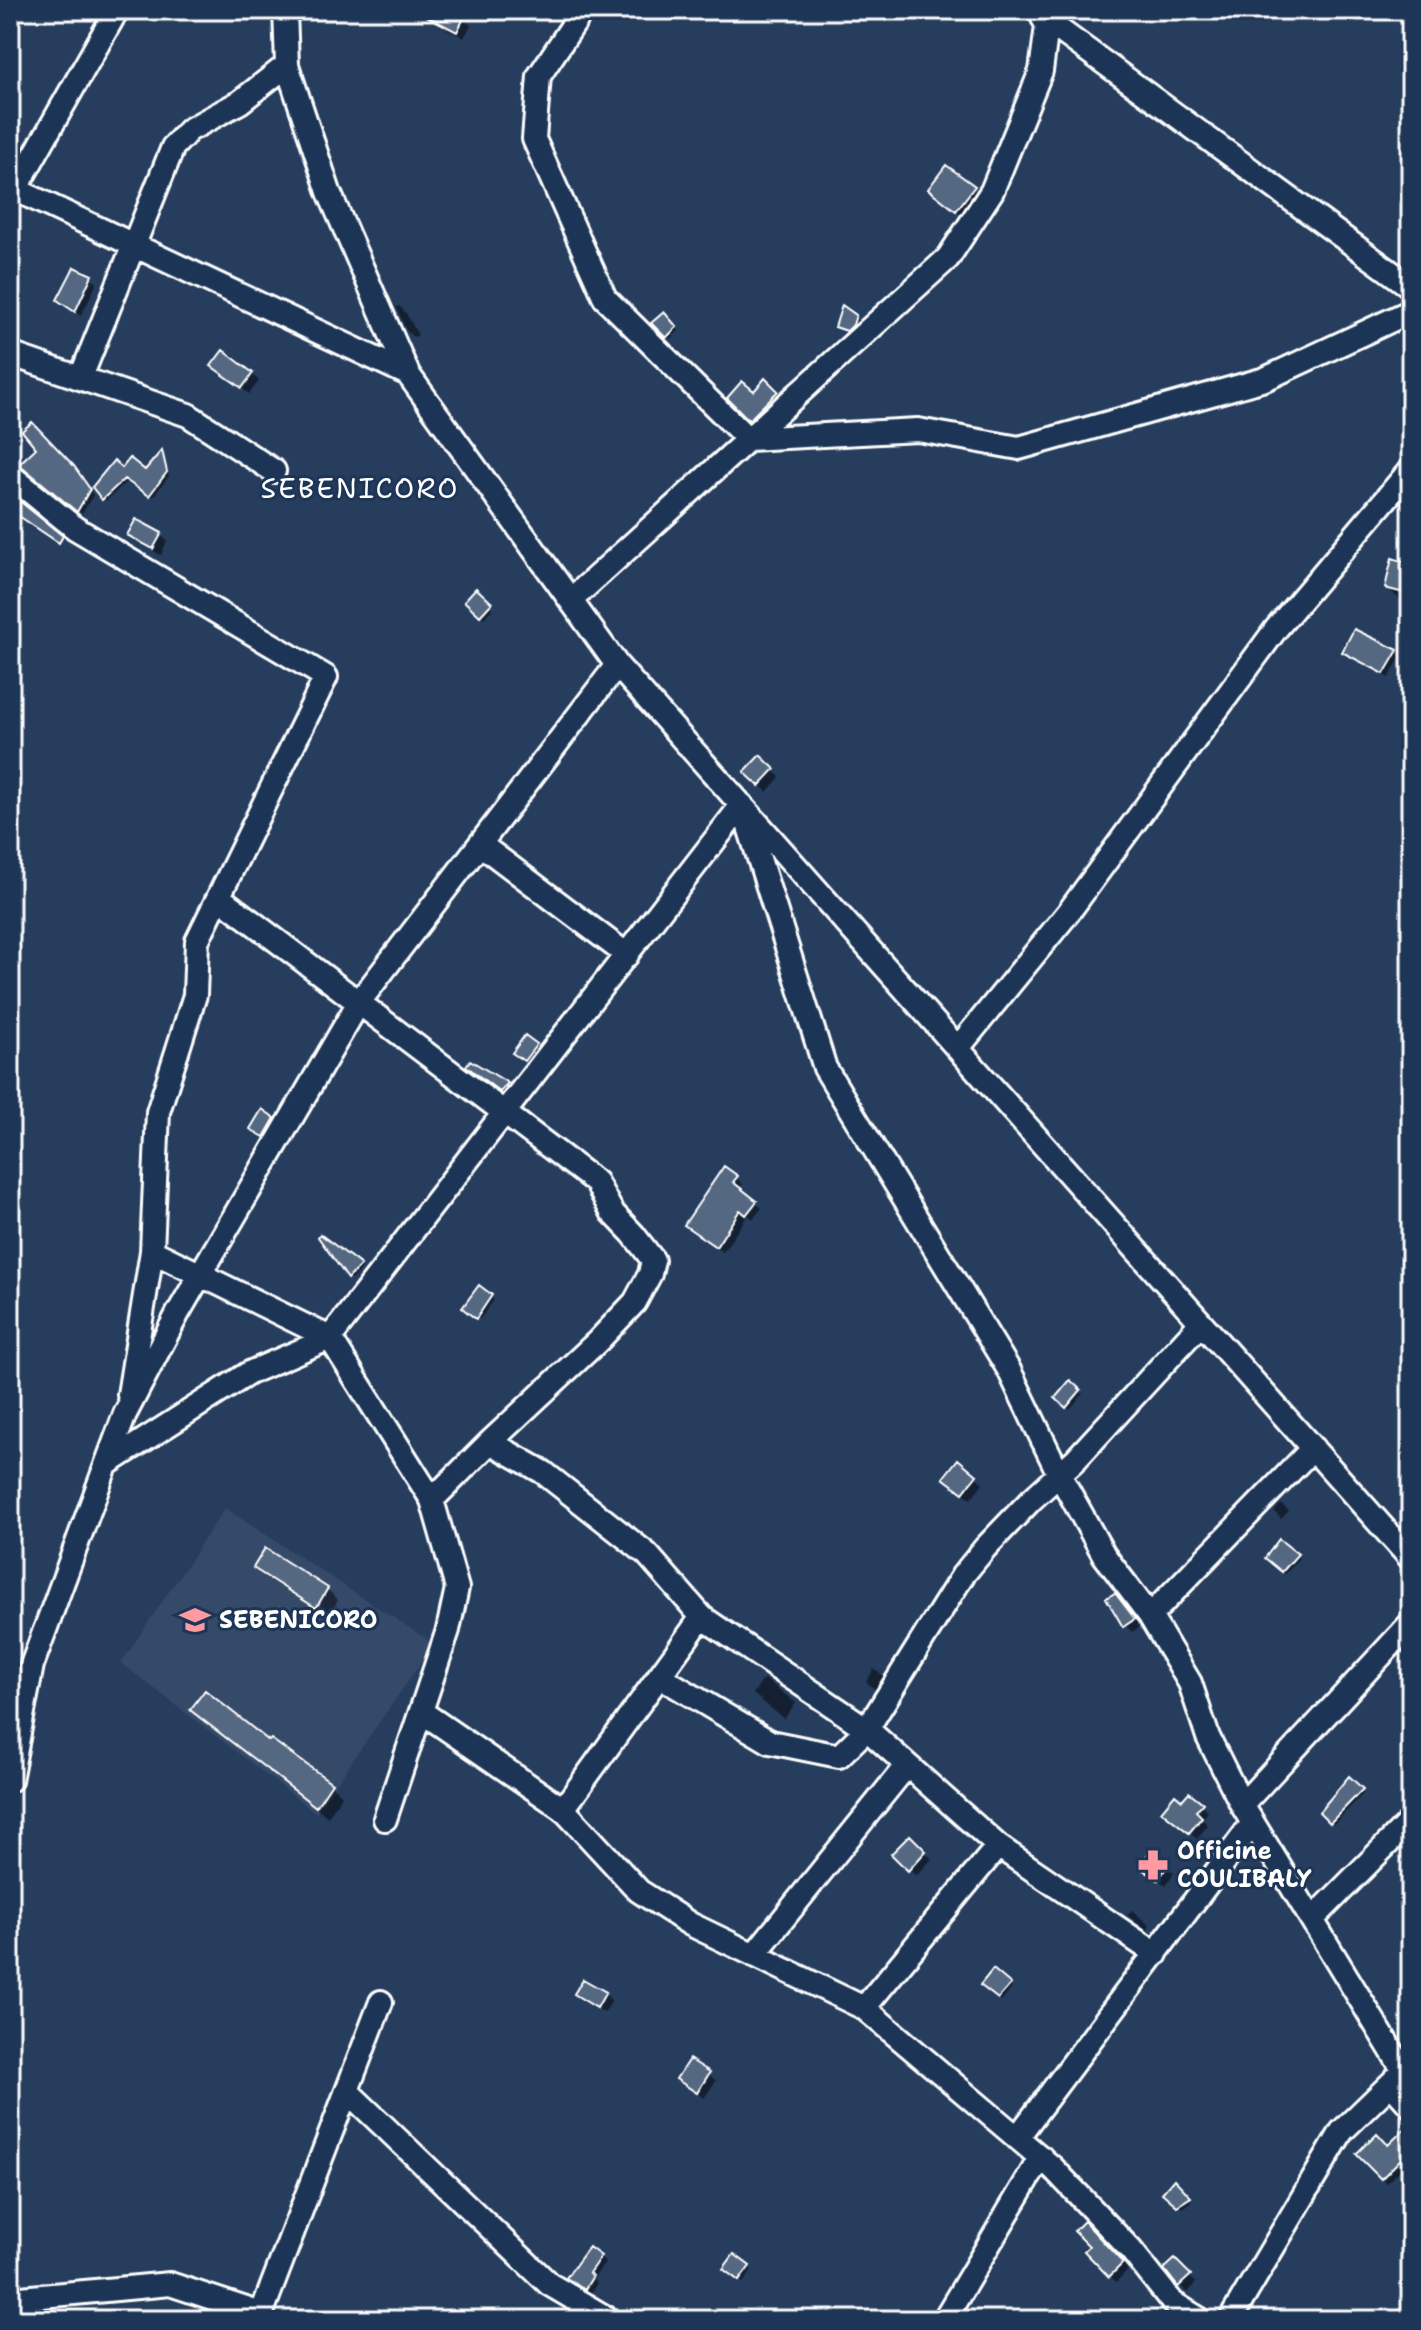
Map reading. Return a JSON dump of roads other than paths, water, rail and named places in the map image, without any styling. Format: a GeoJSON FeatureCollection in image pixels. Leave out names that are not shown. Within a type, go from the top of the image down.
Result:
{"type":"FeatureCollection","features":[{"type":"Feature","properties":{"kind":"street"},"geometry":{"type":"LineString","coordinates":[[117,10],[13,189],[408,374]]}},
{"type":"Feature","properties":{"kind":"street"},"geometry":{"type":"LineString","coordinates":[[285,10],[287,65],[329,192],[408,374],[617,665],[1411,1559]]}},
{"type":"Feature","properties":{"kind":"street"},"geometry":{"type":"LineString","coordinates":[[583,10],[539,76],[534,139],[605,298],[748,439],[918,430],[1019,448],[1265,379],[1411,311]]}},
{"type":"Feature","properties":{"kind":"street"},"geometry":{"type":"LineString","coordinates":[[571,600],[948,258],[992,191],[1041,71],[1047,26],[1042,14]]}},
{"type":"Feature","properties":{"kind":"street"},"geometry":{"type":"LineString","coordinates":[[1042,14],[1411,287]]}},
{"type":"Feature","properties":{"kind":"street"},"geometry":{"type":"LineString","coordinates":[[81,377],[173,147],[189,130],[240,102],[287,65]]}},
{"type":"Feature","properties":{"kind":"street"},"geometry":{"type":"LineString","coordinates":[[10,354],[188,415],[274,471]]}},
{"type":"Feature","properties":{"kind":"street"},"geometry":{"type":"LineString","coordinates":[[958,1048],[1068,913],[1276,629],[1411,469]]}},
{"type":"Feature","properties":{"kind":"street"},"geometry":{"type":"LineString","coordinates":[[10,475],[75,528],[326,677],[197,941],[195,995],[158,1112],[152,1251],[125,1414]]}},
{"type":"Feature","properties":{"kind":"street"},"geometry":{"type":"LineString","coordinates":[[10,1780],[32,1665],[125,1414],[201,1275],[359,1002],[617,665]]}},
{"type":"Feature","properties":{"kind":"street"},"geometry":{"type":"LineString","coordinates":[[107,1464],[249,1373],[330,1338],[742,805]]}},
{"type":"Feature","properties":{"kind":"street"},"geometry":{"type":"LineString","coordinates":[[742,805],[825,1068],[1009,1370],[1059,1474],[1104,1555],[1150,1616],[1190,1683],[1208,1737],[1248,1814],[1402,2073],[1411,2106]]}},
{"type":"Feature","properties":{"kind":"street"},"geometry":{"type":"LineString","coordinates":[[480,844],[627,955]]}},
{"type":"Feature","properties":{"kind":"street"},"geometry":{"type":"LineString","coordinates":[[219,897],[596,1182],[612,1212],[653,1260],[650,1274],[635,1302],[432,1500]]}},
{"type":"Feature","properties":{"kind":"street"},"geometry":{"type":"LineString","coordinates":[[152,1251],[330,1338],[432,1500],[457,1588],[448,1630],[385,1819]]}},
{"type":"Feature","properties":{"kind":"street"},"geometry":{"type":"LineString","coordinates":[[659,1676],[770,1742],[839,1756],[867,1729],[963,1575],[1008,1522],[1076,1459],[1201,1323]]}},
{"type":"Feature","properties":{"kind":"street"},"geometry":{"type":"LineString","coordinates":[[490,1442],[543,1472],[647,1554],[702,1617],[867,1729],[998,1846],[1156,1954]]}},
{"type":"Feature","properties":{"kind":"street"},"geometry":{"type":"LineString","coordinates":[[1150,1616],[1313,1448]]}},
{"type":"Feature","properties":{"kind":"street"},"geometry":{"type":"LineString","coordinates":[[563,1809],[702,1617]]}},
{"type":"Feature","properties":{"kind":"street"},"geometry":{"type":"LineString","coordinates":[[1017,2138],[1156,1954],[1248,1814],[1411,1623]]}},
{"type":"Feature","properties":{"kind":"street"},"geometry":{"type":"LineString","coordinates":[[422,1712],[563,1809],[639,1891],[690,1924],[864,2008],[1041,2157],[1131,2250],[1173,2303],[1201,2320]]}},
{"type":"Feature","properties":{"kind":"street"},"geometry":{"type":"LineString","coordinates":[[754,1955],[907,1765]]}},
{"type":"Feature","properties":{"kind":"street"},"geometry":{"type":"LineString","coordinates":[[1312,1920],[1411,1820]]}},
{"type":"Feature","properties":{"kind":"street"},"geometry":{"type":"LineString","coordinates":[[864,2008],[998,1846]]}},
{"type":"Feature","properties":{"kind":"street"},"geometry":{"type":"LineString","coordinates":[[10,2299],[170,2284],[260,2317],[381,2002]]}},
{"type":"Feature","properties":{"kind":"street"},"geometry":{"type":"LineString","coordinates":[[1230,2320],[1342,2131],[1402,2073]]}},
{"type":"Feature","properties":{"kind":"street"},"geometry":{"type":"LineString","coordinates":[[347,2091],[549,2284],[610,2320]]}},
{"type":"Feature","properties":{"kind":"street"},"geometry":{"type":"LineString","coordinates":[[944,2320],[1041,2157]]}},
{"type":"Feature","properties":{"kind":"place","name":"SEBENICORO"},"geometry":{"type":"Point","coordinates":[195,1620]}},
{"type":"Feature","properties":{"kind":"place","name":"Officine COULIBALY"},"geometry":{"type":"Point","coordinates":[1153,1865]}},
{"type":"Feature","properties":{"kind":"district","name":"SEBENICORO"},"geometry":{"type":"Point","coordinates":[360,488]}}]}
